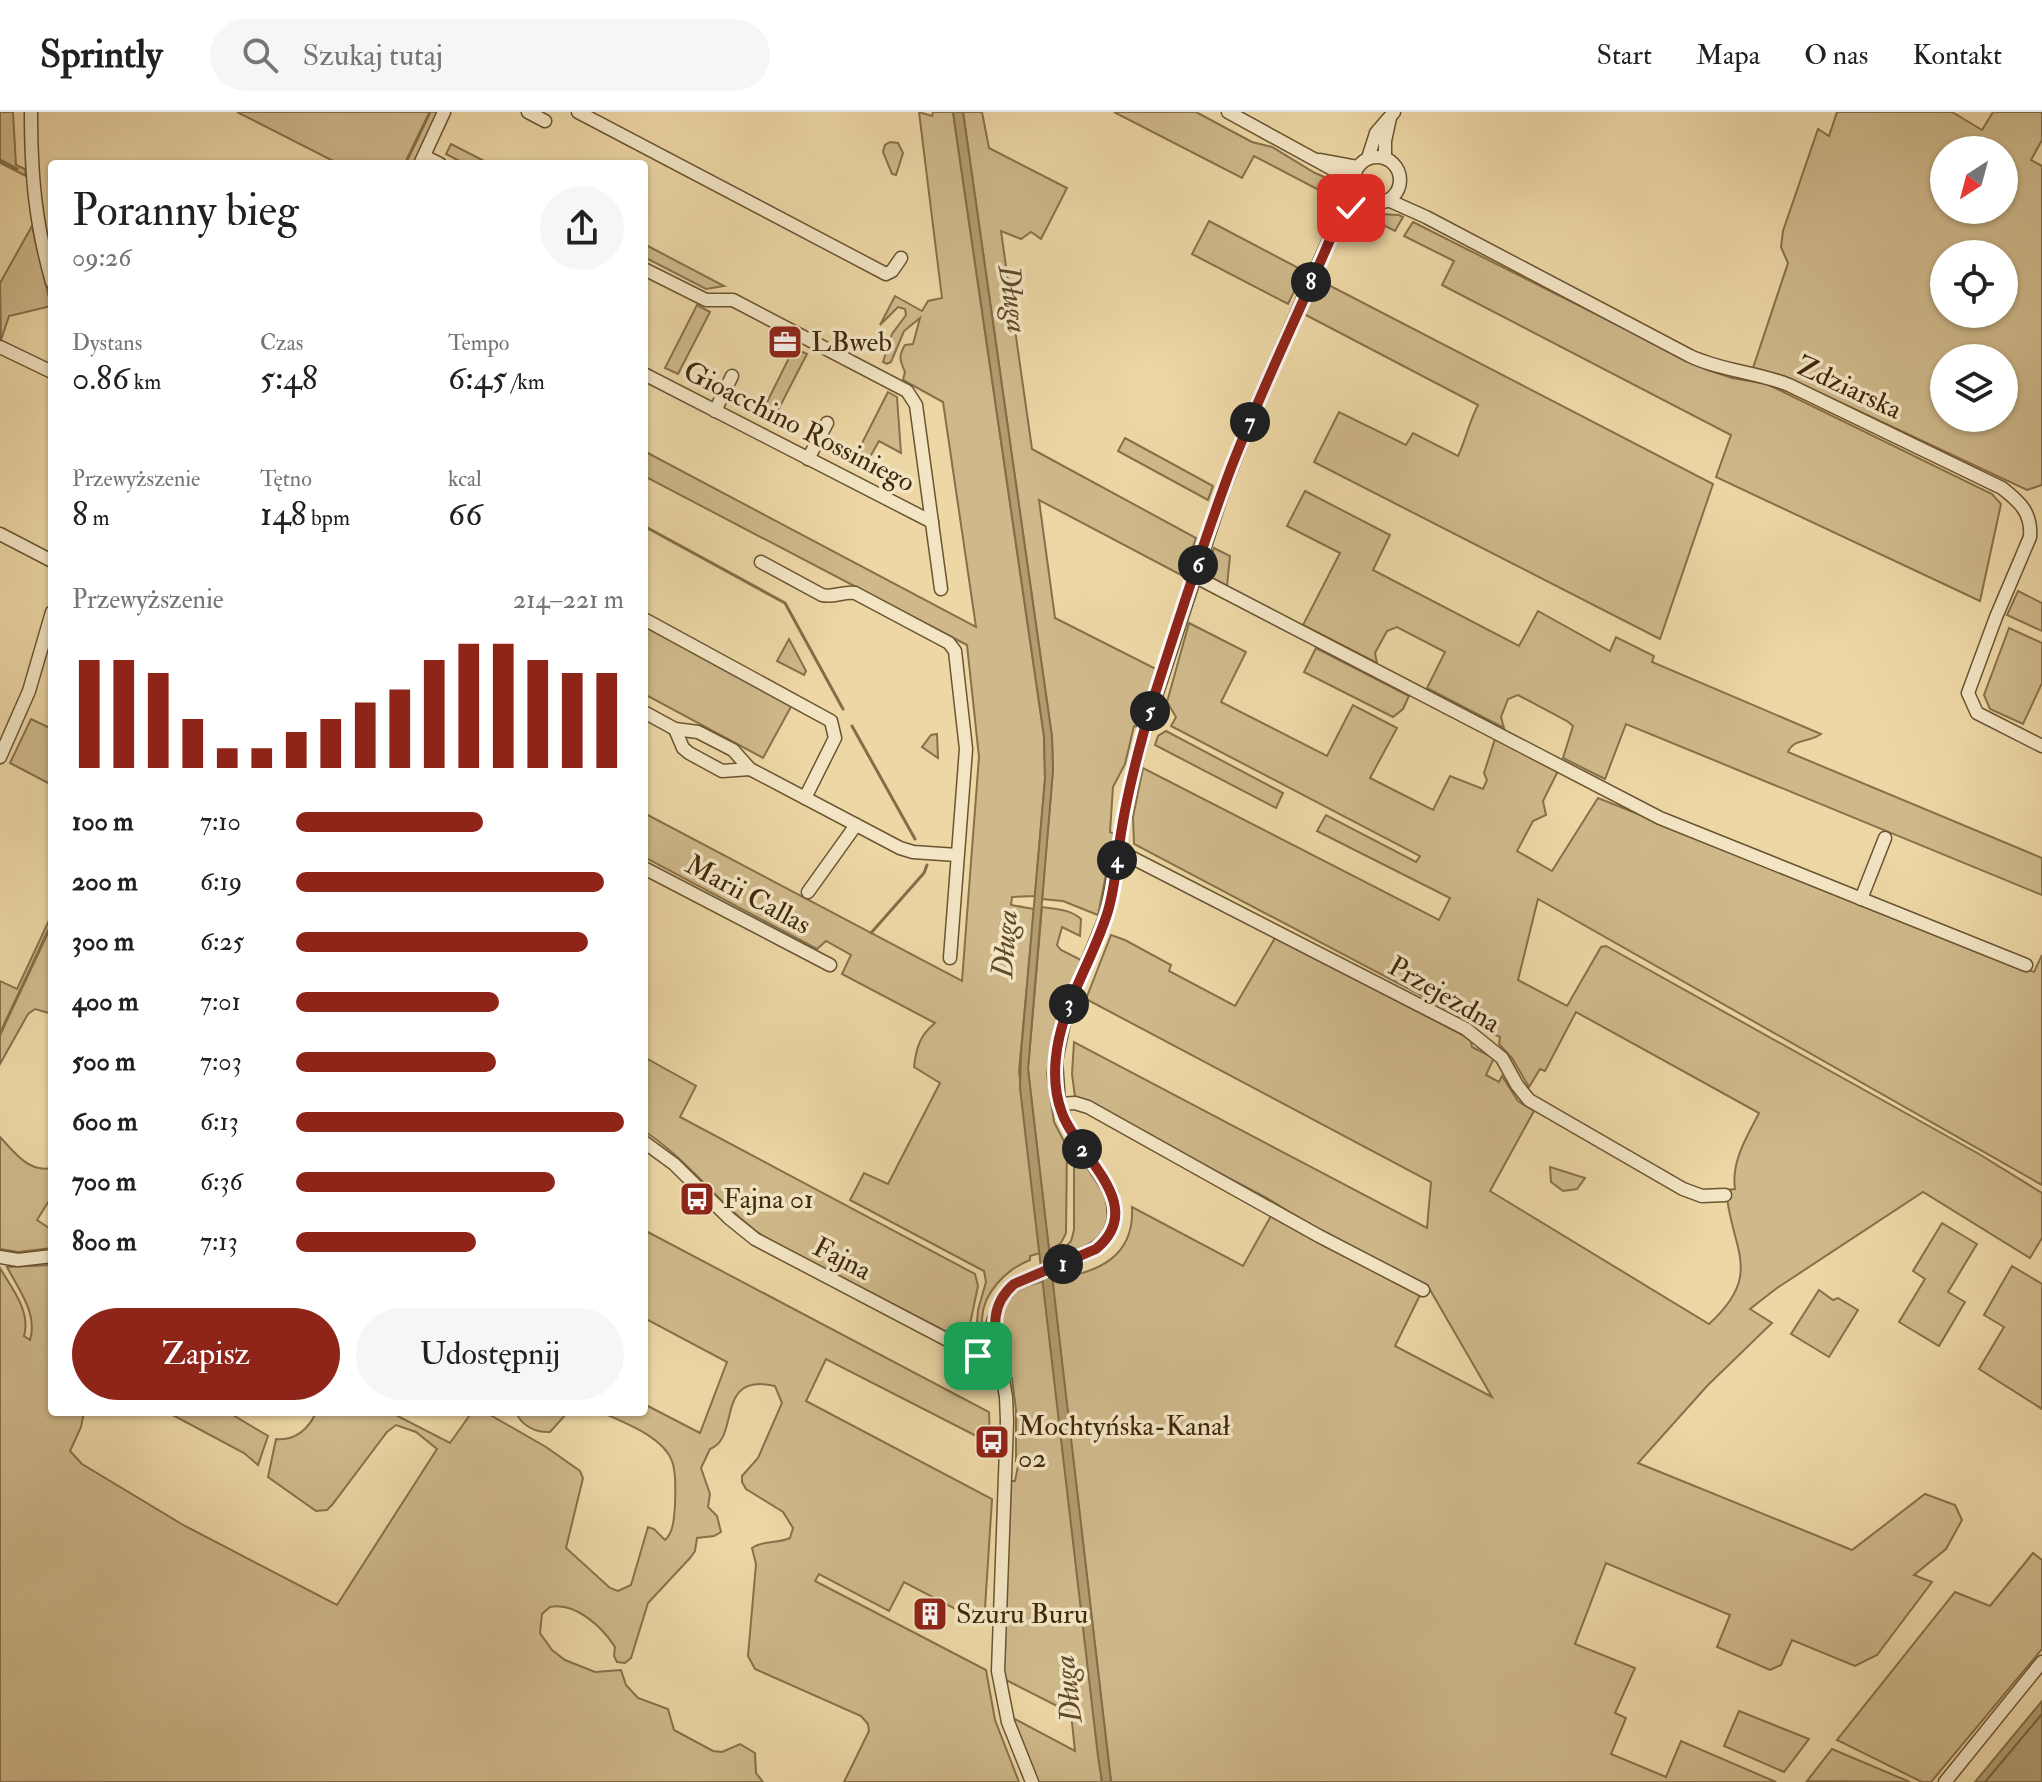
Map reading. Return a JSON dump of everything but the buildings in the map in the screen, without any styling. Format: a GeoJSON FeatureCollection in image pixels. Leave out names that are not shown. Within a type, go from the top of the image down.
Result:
{"type":"FeatureCollection","features":[{"type":"Feature","properties":{"kind":"street"},"geometry":{"type":"LineString","coordinates":[[31,112],[35,206],[48,264]]}},
{"type":"Feature","properties":{"kind":"street"},"geometry":{"type":"LineString","coordinates":[[422,160],[444,112]]}},
{"type":"Feature","properties":{"kind":"street"},"geometry":{"type":"LineString","coordinates":[[528,112],[545,121]]}},
{"type":"Feature","properties":{"kind":"street"},"geometry":{"type":"LineString","coordinates":[[578,112],[886,274],[901,258]]}},
{"type":"Feature","properties":{"kind":"street"},"geometry":{"type":"LineString","coordinates":[[1228,112],[1354,184],[1365,199],[1374,202],[1388,200],[1398,187],[1396,168],[1385,158],[1385,141],[1392,114]]}},
{"type":"Feature","properties":{"kind":"street"},"geometry":{"type":"LineString","coordinates":[[1032,1782],[1008,1722],[998,1671],[1007,1433],[1006,1397],[993,1322],[1000,1301],[1014,1284],[1096,1249],[1104,1243],[1113,1228],[1116,1212],[1112,1194],[1073,1135],[1059,1104],[1055,1073],[1062,1030],[1069,1004],[1107,913],[1127,799],[1143,736],[1194,576],[1253,413],[1362,163],[1376,133],[1392,114]]}},
{"type":"Feature","properties":{"kind":"street"},"geometry":{"type":"LineString","coordinates":[[1312,159],[1362,163],[1385,158]]}},
{"type":"Feature","properties":{"kind":"street","name":"Zdziarska"},"geometry":{"type":"LineString","coordinates":[[1398,187],[1426,217]]}},
{"type":"Feature","properties":{"kind":"street"},"geometry":{"type":"LineString","coordinates":[[1337,223],[1365,199]]}},
{"type":"Feature","properties":{"kind":"street","name":"Zdziarska"},"geometry":{"type":"LineString","coordinates":[[1388,200],[1690,356],[1715,367],[1772,378],[1789,385],[2002,488],[2012,496],[2027,511],[2030,537],[1968,693],[1977,713],[2042,746]]}},
{"type":"Feature","properties":{"kind":"street"},"geometry":{"type":"LineString","coordinates":[[648,271],[706,300],[733,300],[901,386],[916,405],[941,589]]}},
{"type":"Feature","properties":{"kind":"street"},"geometry":{"type":"LineString","coordinates":[[0,347],[48,370]]}},
{"type":"Feature","properties":{"kind":"street","name":"Gioacchino Rossiniego"},"geometry":{"type":"LineString","coordinates":[[648,376],[932,522]]}},
{"type":"Feature","properties":{"kind":"street"},"geometry":{"type":"LineString","coordinates":[[715,411],[732,376]]}},
{"type":"Feature","properties":{"kind":"street"},"geometry":{"type":"LineString","coordinates":[[808,459],[827,423]]}},
{"type":"Feature","properties":{"kind":"street"},"geometry":{"type":"LineString","coordinates":[[0,534],[48,559]]}},
{"type":"Feature","properties":{"kind":"street"},"geometry":{"type":"LineString","coordinates":[[761,562],[822,595],[829,597],[855,593],[949,643],[955,651],[966,749],[950,958]]}},
{"type":"Feature","properties":{"kind":"street"},"geometry":{"type":"LineString","coordinates":[[1194,576],[1660,818],[2026,965]]}},
{"type":"Feature","properties":{"kind":"street"},"geometry":{"type":"LineString","coordinates":[[648,621],[831,721],[836,734],[834,741],[805,798]]}},
{"type":"Feature","properties":{"kind":"street"},"geometry":{"type":"LineString","coordinates":[[0,757],[29,691],[48,626]]}},
{"type":"Feature","properties":{"kind":"street"},"geometry":{"type":"LineString","coordinates":[[648,714],[675,729],[698,732],[721,744],[740,756],[750,769],[906,851],[957,855]]}},
{"type":"Feature","properties":{"kind":"street"},"geometry":{"type":"LineString","coordinates":[[675,729],[683,748],[722,771],[750,769]]}},
{"type":"Feature","properties":{"kind":"street"},"geometry":{"type":"LineString","coordinates":[[808,892],[856,825]]}},
{"type":"Feature","properties":{"kind":"street"},"geometry":{"type":"LineString","coordinates":[[1861,899],[1885,838]]}},
{"type":"Feature","properties":{"kind":"street","name":"Przejezdna"},"geometry":{"type":"LineString","coordinates":[[1119,851],[1466,1029],[1502,1058],[1529,1100],[1683,1189],[1710,1197],[1725,1195]]}},
{"type":"Feature","properties":{"kind":"street","name":"Marii Callas"},"geometry":{"type":"LineString","coordinates":[[648,870],[830,965]]}},
{"type":"Feature","properties":{"kind":"street"},"geometry":{"type":"LineString","coordinates":[[1059,1104],[1075,1103],[1088,1107],[1423,1290]]}},
{"type":"Feature","properties":{"kind":"street","name":"Fajna"},"geometry":{"type":"LineString","coordinates":[[648,1145],[674,1164],[740,1228],[763,1244],[967,1351],[983,1357],[999,1355]]}},
{"type":"Feature","properties":{"kind":"street"},"geometry":{"type":"LineString","coordinates":[[0,1257],[18,1260],[48,1256]]}},
{"type":"Feature","properties":{"kind":"street"},"geometry":{"type":"LineString","coordinates":[[1945,1782],[2042,1662]]}},
{"type":"Feature","properties":{"kind":"shaded area"},"geometry":{"type":"Polygon","coordinates":[[[0,112],[13,112],[16,165],[25,169],[26,176],[0,163],[0,112]]]}},
{"type":"Feature","properties":{"kind":"shaded area"},"geometry":{"type":"Polygon","coordinates":[[[237,112],[440,112],[417,160],[331,160],[237,112]]]}},
{"type":"Feature","properties":{"kind":"shaded area"},"geometry":{"type":"Polygon","coordinates":[[[919,112],[932,116],[933,112],[953,112],[1044,736],[1045,779],[1035,896],[1012,897],[1011,905],[1034,909],[1019,1071],[1040,1253],[1030,1256],[1030,1260],[1013,1269],[992,1291],[983,1309],[986,1345],[975,1346],[978,1310],[986,1282],[984,1271],[850,1200],[864,1173],[888,1184],[940,1083],[914,1067],[920,1042],[935,1023],[842,974],[851,955],[826,941],[817,949],[648,859],[648,815],[962,981],[979,757],[967,645],[648,478],[648,453],[976,627],[943,402],[903,380],[905,372],[901,352],[905,345],[913,344],[920,318],[904,331],[891,362],[883,362],[892,334],[906,315],[905,309],[898,307],[880,325],[895,296],[922,311],[928,301],[942,298],[919,112]]]}},
{"type":"Feature","properties":{"kind":"shaded area"},"geometry":{"type":"Polygon","coordinates":[[[963,112],[982,112],[989,148],[1067,188],[1041,239],[1031,232],[1021,239],[1001,231],[1032,449],[1196,538],[1183,576],[1039,500],[1055,618],[1156,669],[1138,727],[1134,726],[1125,764],[1113,787],[1110,832],[1114,834],[1098,915],[1063,901],[1042,899],[1053,770],[1052,737],[963,112]]]}},
{"type":"Feature","properties":{"kind":"shaded area"},"geometry":{"type":"Polygon","coordinates":[[[1114,112],[1196,112],[1252,142],[1272,147],[1334,181],[1339,186],[1336,199],[1254,156],[1242,178],[1114,112]]]}},
{"type":"Feature","properties":{"kind":"shaded area"},"geometry":{"type":"Polygon","coordinates":[[[1837,112],[1952,112],[1982,130],[1993,112],[2042,112],[2042,140],[2031,160],[2042,166],[2042,485],[2027,490],[1784,376],[1753,368],[1788,263],[1781,247],[1783,231],[1818,129],[1829,136],[1837,112]]]}},
{"type":"Feature","properties":{"kind":"shaded area"},"geometry":{"type":"Polygon","coordinates":[[[890,142],[898,143],[903,153],[896,175],[892,174],[883,152],[890,142]]]}},
{"type":"Feature","properties":{"kind":"shaded area"},"geometry":{"type":"Polygon","coordinates":[[[451,144],[482,160],[457,160],[446,154],[451,144]]]}},
{"type":"Feature","properties":{"kind":"shaded area"},"geometry":{"type":"Polygon","coordinates":[[[1359,213],[1399,215],[1403,217],[1395,231],[1359,213]]]}},
{"type":"Feature","properties":{"kind":"shaded area"},"geometry":{"type":"Polygon","coordinates":[[[1209,221],[1304,271],[1288,304],[1192,254],[1209,221]]]}},
{"type":"Feature","properties":{"kind":"shaded area"},"geometry":{"type":"Polygon","coordinates":[[[1413,222],[1705,369],[1767,384],[1992,494],[2001,504],[1980,601],[1716,477],[1731,435],[1442,285],[1454,261],[1404,236],[1413,222]]]}},
{"type":"Feature","properties":{"kind":"shaded area"},"geometry":{"type":"Polygon","coordinates":[[[32,226],[48,293],[48,307],[9,316],[1,340],[0,283],[32,226]]]}},
{"type":"Feature","properties":{"kind":"shaded area"},"geometry":{"type":"Polygon","coordinates":[[[648,246],[724,286],[706,289],[648,259],[648,246]]]}},
{"type":"Feature","properties":{"kind":"shaded area"},"geometry":{"type":"Polygon","coordinates":[[[1317,279],[1713,484],[1660,639],[1314,462],[1339,412],[1406,445],[1413,433],[1458,456],[1478,405],[1302,313],[1317,279]]]}},
{"type":"Feature","properties":{"kind":"shaded area"},"geometry":{"type":"Polygon","coordinates":[[[697,305],[710,312],[678,374],[665,368],[697,305]]]}},
{"type":"Feature","properties":{"kind":"shaded area"},"geometry":{"type":"Polygon","coordinates":[[[794,348],[807,354],[775,416],[763,410],[794,348]]]}},
{"type":"Feature","properties":{"kind":"shaded area"},"geometry":{"type":"Polygon","coordinates":[[[888,392],[897,397],[901,453],[879,441],[870,457],[858,451],[888,392]]]}},
{"type":"Feature","properties":{"kind":"shaded area"},"geometry":{"type":"Polygon","coordinates":[[[1125,438],[1213,486],[1208,500],[1118,451],[1125,438]]]}},
{"type":"Feature","properties":{"kind":"shaded area"},"geometry":{"type":"Polygon","coordinates":[[[1305,491],[1390,535],[1373,570],[1519,646],[1538,611],[1610,651],[1616,637],[1654,656],[1652,662],[1821,734],[1794,745],[1788,752],[2042,858],[2042,895],[1626,724],[1605,779],[1563,758],[1573,726],[1518,695],[1508,699],[1501,717],[1504,728],[1427,688],[1445,652],[1397,627],[1387,631],[1375,653],[1377,663],[1303,625],[1340,553],[1287,526],[1305,491]]]}},
{"type":"Feature","properties":{"kind":"shaded area"},"geometry":{"type":"Polygon","coordinates":[[[1214,548],[1230,556],[1227,586],[1205,574],[1214,548]]]}},
{"type":"Feature","properties":{"kind":"shaded area"},"geometry":{"type":"Polygon","coordinates":[[[2018,591],[2042,603],[2042,631],[2007,615],[2018,591]]]}},
{"type":"Feature","properties":{"kind":"shaded area"},"geometry":{"type":"Polygon","coordinates":[[[1189,623],[1246,652],[1221,702],[1327,756],[1353,705],[1397,728],[1370,778],[1433,810],[1450,776],[1483,789],[1487,780],[1484,773],[1495,739],[1558,771],[1543,801],[1546,815],[1533,821],[1517,851],[1552,871],[1598,798],[2034,972],[2042,955],[2042,1185],[1538,899],[1518,980],[1567,1006],[1601,947],[1606,946],[1979,1154],[2042,1193],[2042,1238],[2030,1258],[1923,1192],[1777,1288],[1750,1309],[1772,1323],[1707,1386],[1638,1463],[1852,1550],[1925,1494],[1955,1505],[1962,1520],[1946,1549],[1914,1575],[1932,1582],[1877,1655],[1855,1666],[1792,1640],[1781,1665],[1770,1670],[1717,1647],[1730,1615],[1606,1563],[1575,1644],[1635,1668],[1615,1713],[1626,1718],[1611,1754],[1666,1777],[1681,1741],[1776,1782],[1111,1782],[1052,1280],[1097,1268],[1119,1251],[1127,1239],[1132,1207],[1243,1266],[1272,1214],[1420,1295],[1395,1346],[1492,1397],[1429,1288],[1336,1241],[1267,1198],[1075,1097],[1072,1074],[1074,1042],[1427,1228],[1431,1182],[1086,999],[1111,935],[1171,965],[1169,971],[1235,1006],[1275,938],[1461,1034],[1471,1041],[1472,1047],[1494,1058],[1486,1075],[1499,1082],[1502,1076],[1518,1101],[1534,1111],[1490,1191],[1709,1324],[1726,1306],[1736,1290],[1740,1275],[1738,1245],[1726,1190],[1735,1189],[1738,1159],[1759,1113],[1576,1012],[1545,1071],[1540,1069],[1529,1087],[1512,1058],[1499,1044],[1500,1037],[1134,844],[1133,817],[1143,768],[1439,920],[1450,898],[1317,831],[1326,815],[1416,862],[1420,856],[1171,726],[1176,717],[1167,702],[1189,623]]]}},
{"type":"Feature","properties":{"kind":"shaded area"},"geometry":{"type":"Polygon","coordinates":[[[648,628],[792,705],[763,758],[648,696],[648,628]]]}},
{"type":"Feature","properties":{"kind":"shaded area"},"geometry":{"type":"Polygon","coordinates":[[[2009,628],[2042,643],[2042,683],[2023,724],[1990,709],[1984,695],[2009,628]]]}},
{"type":"Feature","properties":{"kind":"shaded area"},"geometry":{"type":"Polygon","coordinates":[[[789,639],[806,671],[804,675],[777,661],[789,639]]]}},
{"type":"Feature","properties":{"kind":"shaded area"},"geometry":{"type":"Polygon","coordinates":[[[1316,648],[1409,696],[1403,709],[1393,717],[1304,672],[1316,648]]]}},
{"type":"Feature","properties":{"kind":"shaded area"},"geometry":{"type":"Polygon","coordinates":[[[31,719],[48,727],[48,783],[10,763],[31,719]]]}},
{"type":"Feature","properties":{"kind":"shaded area"},"geometry":{"type":"Polygon","coordinates":[[[1166,731],[1283,793],[1276,808],[1155,745],[1158,736],[1166,731]]]}},
{"type":"Feature","properties":{"kind":"shaded area"},"geometry":{"type":"Polygon","coordinates":[[[937,734],[938,758],[922,747],[931,735],[937,734]]]}},
{"type":"Feature","properties":{"kind":"shaded area"},"geometry":{"type":"Polygon","coordinates":[[[1042,907],[1067,911],[1081,919],[1080,936],[1062,927],[1057,945],[1081,960],[1055,1025],[1047,1074],[1054,1122],[1067,1147],[1066,1233],[1061,1243],[1049,1251],[1028,1069],[1042,907]]]}},
{"type":"Feature","properties":{"kind":"shaded area"},"geometry":{"type":"Polygon","coordinates":[[[48,923],[48,1013],[35,1009],[28,1014],[0,1064],[0,981],[17,989],[48,923]]]}},
{"type":"Feature","properties":{"kind":"shaded area"},"geometry":{"type":"Polygon","coordinates":[[[648,1059],[696,1086],[680,1117],[975,1274],[978,1286],[967,1338],[964,1341],[764,1237],[648,1134],[648,1059]]]}},
{"type":"Feature","properties":{"kind":"shaded area"},"geometry":{"type":"Polygon","coordinates":[[[0,1137],[29,1165],[48,1168],[48,1202],[37,1220],[48,1227],[48,1248],[18,1252],[0,1249],[0,1137]]]}},
{"type":"Feature","properties":{"kind":"shaded area"},"geometry":{"type":"Polygon","coordinates":[[[1074,1148],[1103,1192],[1108,1216],[1096,1239],[1061,1256],[1074,1230],[1074,1148]]]}},
{"type":"Feature","properties":{"kind":"shaded area"},"geometry":{"type":"Polygon","coordinates":[[[1550,1167],[1585,1178],[1577,1189],[1563,1191],[1551,1182],[1550,1167]]]}},
{"type":"Feature","properties":{"kind":"shaded area"},"geometry":{"type":"Polygon","coordinates":[[[1942,1223],[1977,1244],[1948,1292],[1965,1302],[1939,1346],[1899,1322],[1925,1279],[1913,1271],[1942,1223]]]}},
{"type":"Feature","properties":{"kind":"shaded area"},"geometry":{"type":"Polygon","coordinates":[[[648,1232],[989,1412],[990,1443],[826,1359],[806,1401],[992,1499],[984,1624],[904,1582],[889,1611],[819,1574],[815,1581],[986,1670],[995,1720],[1019,1782],[844,1782],[869,1731],[868,1724],[861,1716],[755,1669],[748,1656],[756,1564],[752,1548],[790,1538],[793,1528],[783,1512],[746,1489],[742,1482],[742,1476],[758,1458],[782,1403],[775,1386],[756,1384],[743,1388],[736,1397],[725,1433],[719,1443],[710,1449],[701,1468],[710,1494],[708,1507],[717,1516],[721,1532],[697,1538],[695,1551],[690,1558],[648,1603],[631,1658],[625,1663],[617,1662],[615,1647],[603,1632],[579,1612],[569,1608],[550,1607],[542,1614],[540,1633],[552,1650],[565,1660],[595,1672],[621,1670],[626,1685],[638,1698],[668,1709],[674,1730],[713,1751],[722,1752],[740,1744],[755,1753],[756,1773],[763,1782],[0,1782],[0,1268],[23,1309],[24,1336],[30,1340],[29,1312],[7,1267],[48,1265],[48,1416],[83,1416],[70,1451],[82,1464],[185,1526],[337,1605],[437,1449],[416,1432],[396,1425],[387,1432],[332,1505],[327,1510],[316,1511],[268,1477],[276,1439],[300,1433],[314,1416],[398,1416],[450,1443],[469,1416],[492,1416],[580,1471],[583,1478],[566,1548],[610,1588],[618,1591],[631,1585],[648,1527],[665,1540],[670,1533],[675,1477],[672,1461],[660,1444],[609,1416],[648,1416],[648,1406],[700,1433],[727,1362],[648,1320],[648,1232]]]}},
{"type":"Feature","properties":{"kind":"shaded area"},"geometry":{"type":"Polygon","coordinates":[[[2012,1266],[2042,1284],[2042,1409],[1979,1369],[2004,1327],[1984,1315],[2012,1266]]]}},
{"type":"Feature","properties":{"kind":"shaded area"},"geometry":{"type":"Polygon","coordinates":[[[1043,1281],[1102,1782],[1038,1782],[1011,1717],[1075,1751],[1071,1713],[1004,1679],[1002,1647],[1011,1481],[1015,1481],[1019,1461],[1016,1461],[1016,1410],[1012,1378],[1007,1377],[1001,1320],[1007,1300],[1014,1293],[1043,1281]]]}},
{"type":"Feature","properties":{"kind":"shaded area"},"geometry":{"type":"Polygon","coordinates":[[[1819,1290],[1833,1300],[1838,1298],[1858,1310],[1829,1357],[1791,1334],[1819,1290]]]}},
{"type":"Feature","properties":{"kind":"shaded area"},"geometry":{"type":"Polygon","coordinates":[[[175,1416],[235,1416],[268,1436],[258,1465],[244,1453],[175,1416]]]}},
{"type":"Feature","properties":{"kind":"shaded area"},"geometry":{"type":"Polygon","coordinates":[[[564,1416],[550,1432],[535,1430],[518,1417],[564,1416]]]}},
{"type":"Feature","properties":{"kind":"shaded area"},"geometry":{"type":"Polygon","coordinates":[[[2033,1553],[2042,1560],[2042,1649],[1931,1782],[1922,1782],[1837,1740],[1955,1592],[1990,1606],[2033,1553]]]}},
{"type":"Feature","properties":{"kind":"shaded area"},"geometry":{"type":"Polygon","coordinates":[[[1739,1711],[1809,1739],[1784,1772],[1724,1746],[1739,1711]]]}},
{"type":"Feature","properties":{"kind":"shaded area"},"geometry":{"type":"Polygon","coordinates":[[[1832,1749],[1910,1782],[1807,1781],[1832,1749]]]}},
{"type":"Feature","properties":{"kind":"water"},"geometry":{"type":"Polygon","coordinates":[[[953,112],[963,112],[1052,737],[1053,770],[1028,1069],[1111,1782],[1102,1782],[1098,1756],[1020,1088],[1045,779],[1044,736],[953,112]]]}},
{"type":"Feature","properties":{"kind":"water"},"geometry":{"type":"Polygon","coordinates":[[[2042,1701],[2042,1782],[1975,1782],[2042,1701]]]}},
{"type":"Feature","properties":{"kind":"waterway"},"geometry":{"type":"LineString","coordinates":[[407,160],[430,112]]}},
{"type":"Feature","properties":{"kind":"waterway"},"geometry":{"type":"LineString","coordinates":[[0,160],[17,169]]}},
{"type":"Feature","properties":{"kind":"waterway"},"geometry":{"type":"LineString","coordinates":[[648,528],[785,603],[843,709]]}},
{"type":"Feature","properties":{"kind":"waterway"},"geometry":{"type":"LineString","coordinates":[[852,726],[915,839]]}},
{"type":"Feature","properties":{"kind":"waterway"},"geometry":{"type":"LineString","coordinates":[[871,933],[924,873],[927,865]]}},
{"type":"Feature","properties":{"kind":"waterway"},"geometry":{"type":"LineString","coordinates":[[0,1034],[48,932]]}},
{"type":"Feature","properties":{"kind":"place","name":"LBweb"},"geometry":{"type":"Point","coordinates":[785,342]}},
{"type":"Feature","properties":{"kind":"place","name":"Fajna 01"},"geometry":{"type":"Point","coordinates":[697,1199]}},
{"type":"Feature","properties":{"kind":"place","name":"Mochtyńska-Kanał 02"},"geometry":{"type":"Point","coordinates":[992,1442]}},
{"type":"Feature","properties":{"kind":"place","name":"Szuru Buru"},"geometry":{"type":"Point","coordinates":[930,1614]}},
{"type":"Feature","properties":{"kind":"route"},"geometry":{"type":"LineString","coordinates":[[978,1356],[999,1355],[993,1322],[1006,1291],[1014,1284],[1096,1249],[1104,1243],[1113,1228],[1116,1212],[1112,1194],[1068,1126],[1059,1104],[1055,1073],[1058,1047],[1069,1004],[1107,913],[1127,799],[1143,736],[1231,469],[1337,223],[1351,208]]}},
{"type":"Feature","properties":{"kind":"water label","name":"Długa"},"geometry":{"type":"Point","coordinates":[1013,299]}},
{"type":"Feature","properties":{"kind":"water label","name":"Długa"},"geometry":{"type":"Point","coordinates":[1005,944]}},
{"type":"Feature","properties":{"kind":"water label","name":"Długa"},"geometry":{"type":"Point","coordinates":[1068,1689]}}]}
